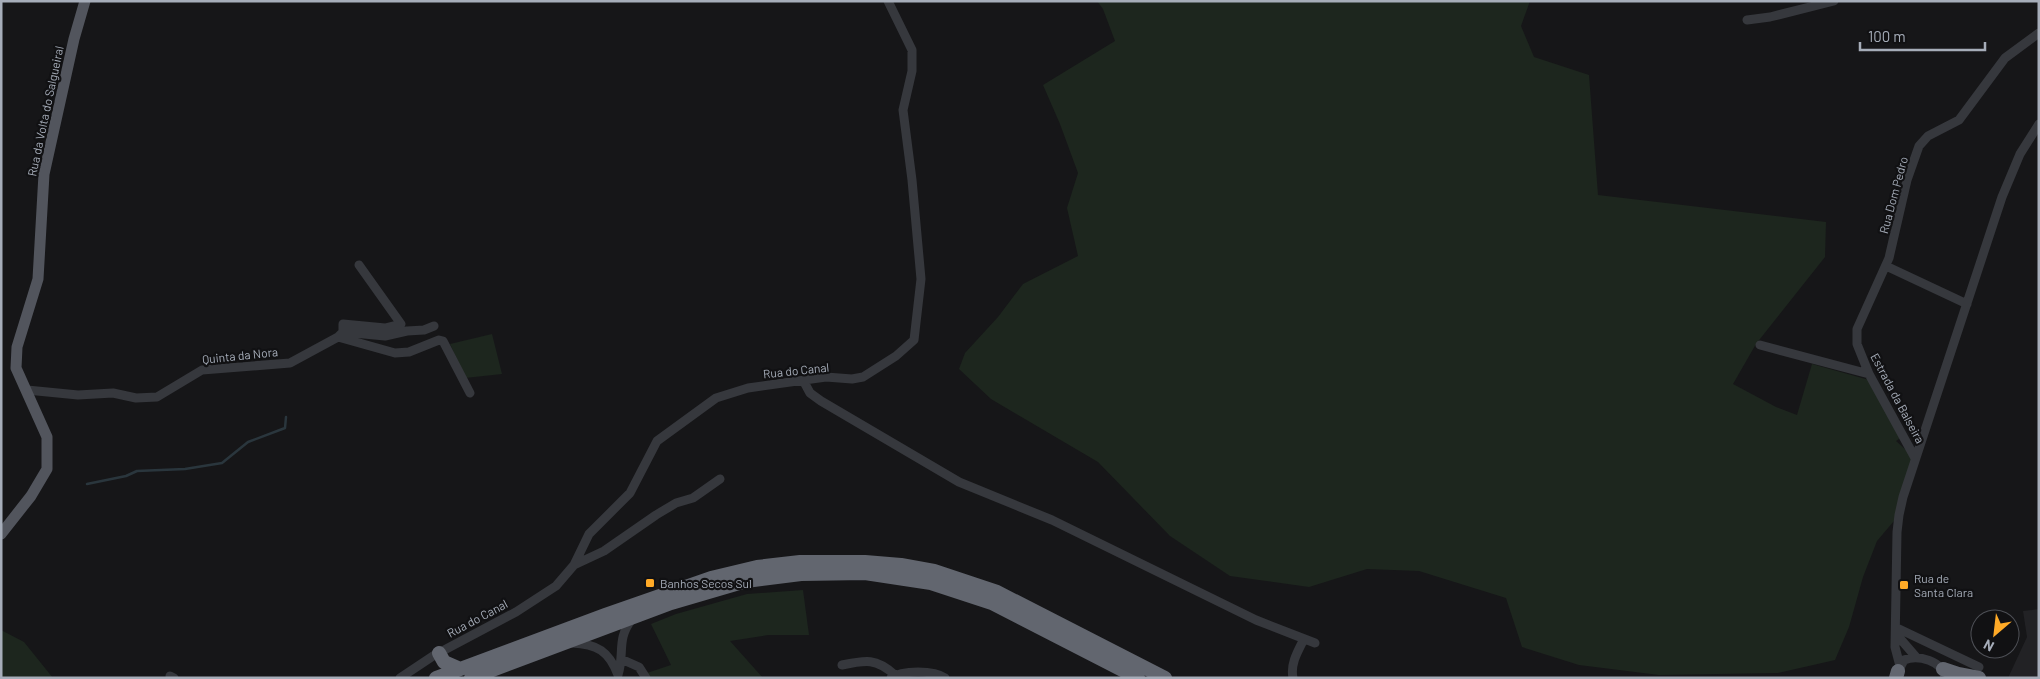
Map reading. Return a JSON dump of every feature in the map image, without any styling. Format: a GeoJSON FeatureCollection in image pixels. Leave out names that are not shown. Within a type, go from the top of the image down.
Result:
{"type":"FeatureCollection","features":[{"type":"Feature","properties":{"kind":"highway"},"geometry":{"type":"LineString","coordinates":[[465,673],[605,615],[711,578],[757,567],[800,562],[865,562],[901,565],[934,571],[997,592],[1165,678]]}},
{"type":"Feature","properties":{"kind":"highway"},"geometry":{"type":"LineString","coordinates":[[436,655],[435,678],[465,673],[562,642],[671,603],[746,582],[801,574],[865,574],[931,583],[992,603],[1138,678]]}},
{"type":"Feature","properties":{"kind":"highway"},"geometry":{"type":"LineString","coordinates":[[436,655],[444,662],[465,673]]}},
{"type":"Feature","properties":{"kind":"highway"},"geometry":{"type":"LineString","coordinates":[[1944,674],[1979,673]]}},
{"type":"Feature","properties":{"kind":"main road","name":"Rua da Volta do Salgueiral"},"geometry":{"type":"LineString","coordinates":[[1,534],[47,470],[47,437],[16,368],[16,348],[38,278],[44,174],[74,39],[86,1]]}},
{"type":"Feature","properties":{"kind":"street","name":"Rua do Canal"},"geometry":{"type":"LineString","coordinates":[[400,678],[436,655],[516,612],[556,586],[574,566],[589,534],[630,492],[657,441],[716,398],[748,388],[804,380],[826,377],[852,379],[863,377],[896,356],[914,340],[922,278],[912,180],[902,110],[912,71],[912,50],[888,1]]}},
{"type":"Feature","properties":{"kind":"street"},"geometry":{"type":"LineString","coordinates":[[1747,20],[1770,17],[1834,1]]}},
{"type":"Feature","properties":{"kind":"street","name":"Rua Dom Pedro"},"geometry":{"type":"LineString","coordinates":[[1886,266],[1890,258],[1907,180],[1919,146],[1928,136],[1959,120],[2004,58],[2039,33]]}},
{"type":"Feature","properties":{"kind":"street"},"geometry":{"type":"LineString","coordinates":[[1899,673],[1896,654],[1898,515],[1915,458],[2011,174],[2020,154],[2039,124]]}},
{"type":"Feature","properties":{"kind":"street","name":"Quinta da Nora"},"geometry":{"type":"LineString","coordinates":[[27,390],[78,395],[114,393],[136,398],[157,397],[202,370],[290,363],[341,334],[343,324],[385,328],[400,324],[359,264]]}},
{"type":"Feature","properties":{"kind":"street"},"geometry":{"type":"LineString","coordinates":[[1886,266],[1967,304]]}},
{"type":"Feature","properties":{"kind":"street","name":"Estrada da Balseira"},"geometry":{"type":"LineString","coordinates":[[1886,266],[1858,329],[1857,344],[1869,374],[1915,458]]}},
{"type":"Feature","properties":{"kind":"street"},"geometry":{"type":"LineString","coordinates":[[341,334],[385,336],[407,331],[424,330],[434,326]]}},
{"type":"Feature","properties":{"kind":"street"},"geometry":{"type":"LineString","coordinates":[[341,334],[395,354],[409,352],[438,340],[443,341],[470,393]]}},
{"type":"Feature","properties":{"kind":"street"},"geometry":{"type":"LineString","coordinates":[[1760,345],[1869,374]]}},
{"type":"Feature","properties":{"kind":"street"},"geometry":{"type":"LineString","coordinates":[[804,380],[810,393],[821,401],[959,482],[1052,520],[1256,620],[1315,643]]}},
{"type":"Feature","properties":{"kind":"street"},"geometry":{"type":"LineString","coordinates":[[574,566],[604,551],[656,515],[676,504],[693,498],[720,479]]}},
{"type":"Feature","properties":{"kind":"street"},"geometry":{"type":"LineString","coordinates":[[618,677],[623,630],[635,616]]}},
{"type":"Feature","properties":{"kind":"street"},"geometry":{"type":"LineString","coordinates":[[1897,632],[1916,657]]}},
{"type":"Feature","properties":{"kind":"street"},"geometry":{"type":"LineString","coordinates":[[1897,632],[1979,673]]}},
{"type":"Feature","properties":{"kind":"street"},"geometry":{"type":"LineString","coordinates":[[1293,678],[1292,672],[1295,657],[1304,639]]}},
{"type":"Feature","properties":{"kind":"street"},"geometry":{"type":"LineString","coordinates":[[562,642],[588,643],[595,646],[606,654],[618,677]]}},
{"type":"Feature","properties":{"kind":"street"},"geometry":{"type":"LineString","coordinates":[[1899,673],[1904,660],[1916,657],[1937,664],[1944,674]]}},
{"type":"Feature","properties":{"kind":"street"},"geometry":{"type":"LineString","coordinates":[[621,659],[639,667],[646,678]]}},
{"type":"Feature","properties":{"kind":"street"},"geometry":{"type":"LineString","coordinates":[[842,665],[866,661],[875,662],[882,664],[893,676],[931,672],[938,673],[945,678]]}},
{"type":"Feature","properties":{"kind":"shaded area"},"geometry":{"type":"Polygon","coordinates":[[[1097,1],[1530,1],[1521,26],[1534,57],[1589,75],[1598,195],[1826,222],[1825,257],[1756,344],[1733,384],[1776,407],[1797,415],[1812,364],[1869,380],[1902,437],[1896,441],[1915,458],[1899,515],[1877,541],[1863,577],[1849,627],[1835,660],[1778,673],[1659,675],[1579,665],[1522,647],[1506,598],[1419,571],[1367,569],[1309,587],[1230,576],[1170,536],[1098,462],[991,399],[959,369],[965,353],[998,317],[1023,284],[1078,256],[1067,208],[1078,173],[1043,85],[1115,41],[1103,9],[1097,1]]]}},
{"type":"Feature","properties":{"kind":"shaded area"},"geometry":{"type":"Polygon","coordinates":[[[492,334],[502,374],[465,378],[450,344],[492,334]]]}},
{"type":"Feature","properties":{"kind":"shaded area"},"geometry":{"type":"Polygon","coordinates":[[[803,590],[809,635],[768,635],[730,641],[763,678],[650,678],[647,673],[671,665],[651,624],[676,614],[747,594],[803,590]]]}},
{"type":"Feature","properties":{"kind":"shaded area"},"geometry":{"type":"Polygon","coordinates":[[[2039,609],[2039,678],[2008,678],[2017,659],[2020,659],[2020,652],[2027,637],[2023,611],[2039,609]]]}},
{"type":"Feature","properties":{"kind":"shaded area"},"geometry":{"type":"Polygon","coordinates":[[[1,630],[24,642],[53,678],[1,678],[1,630]]]}},
{"type":"Feature","properties":{"kind":"waterway"},"geometry":{"type":"LineString","coordinates":[[87,484],[126,476],[137,471],[185,469],[222,463],[248,442],[285,428],[286,417]]}},
{"type":"Feature","properties":{"kind":"place","name":"Banhos Secos Sul"},"geometry":{"type":"Point","coordinates":[650,583]}},
{"type":"Feature","properties":{"kind":"place","name":"Rua de Santa Clara"},"geometry":{"type":"Point","coordinates":[1904,585]}}]}
